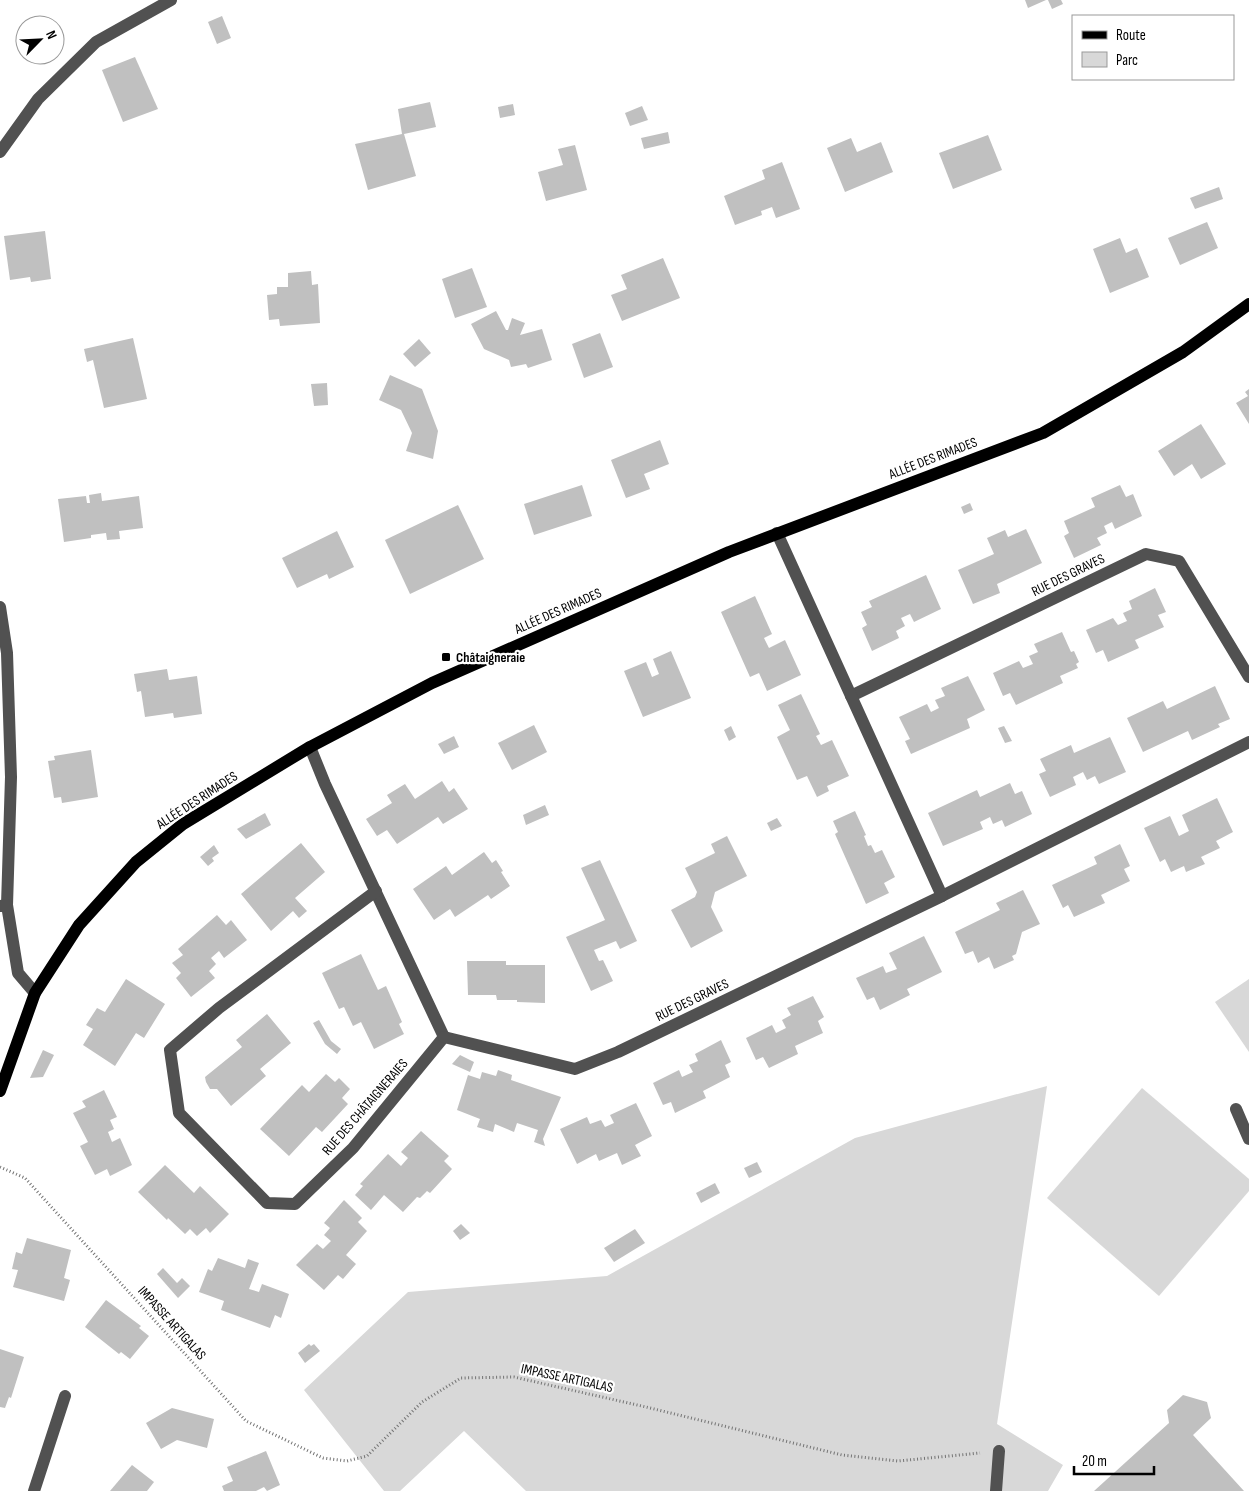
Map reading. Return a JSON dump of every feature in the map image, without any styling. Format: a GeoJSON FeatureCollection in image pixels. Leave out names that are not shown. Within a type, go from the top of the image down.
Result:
{"type":"FeatureCollection","features":[{"type":"Feature","properties":{"kind":"main road","name":"ALLÉE DES RIMADES"},"geometry":{"type":"LineString","coordinates":[[0,1091],[35,993],[79,925],[136,862],[183,824],[310,747],[432,683],[729,552],[1043,433],[1183,352],[1249,304]]}},
{"type":"Feature","properties":{"kind":"street"},"geometry":{"type":"LineString","coordinates":[[0,152],[38,100],[96,42],[171,0]]}},
{"type":"Feature","properties":{"kind":"street"},"geometry":{"type":"LineString","coordinates":[[778,533],[942,896]]}},
{"type":"Feature","properties":{"kind":"street","name":"RUE DES GRAVES"},"geometry":{"type":"LineString","coordinates":[[851,696],[1146,554],[1179,561],[1249,677]]}},
{"type":"Feature","properties":{"kind":"street"},"geometry":{"type":"LineString","coordinates":[[0,608],[7,653],[11,777],[4,906],[18,973],[35,993]]}},
{"type":"Feature","properties":{"kind":"street","name":"RUE DES GRAVES"},"geometry":{"type":"LineString","coordinates":[[444,1037],[575,1069],[618,1052],[942,896],[1249,742]]}},
{"type":"Feature","properties":{"kind":"street"},"geometry":{"type":"LineString","coordinates":[[310,747],[325,784],[444,1037]]}},
{"type":"Feature","properties":{"kind":"street","name":"RUE DES CHÂTAIGNERAIES"},"geometry":{"type":"LineString","coordinates":[[376,891],[219,1008],[170,1050],[179,1112],[267,1203],[295,1204],[353,1148],[444,1037]]}},
{"type":"Feature","properties":{"kind":"street"},"geometry":{"type":"LineString","coordinates":[[1236,1109],[1249,1139]]}},
{"type":"Feature","properties":{"kind":"street"},"geometry":{"type":"LineString","coordinates":[[34,1491],[66,1396]]}},
{"type":"Feature","properties":{"kind":"street"},"geometry":{"type":"LineString","coordinates":[[996,1491],[999,1451]]}},
{"type":"Feature","properties":{"kind":"path","name":"IMPASSE ARTIGALAS"},"geometry":{"type":"LineString","coordinates":[[0,1167],[25,1178],[246,1421],[323,1458],[347,1461],[367,1456],[422,1402],[461,1378],[514,1377],[842,1455],[898,1461],[999,1451]]}},
{"type":"Feature","properties":{"kind":"green space"},"geometry":{"type":"Polygon","coordinates":[[[1249,979],[1249,1052],[1215,1002],[1249,979]]]}},
{"type":"Feature","properties":{"kind":"green space"},"geometry":{"type":"Polygon","coordinates":[[[1047,1086],[997,1424],[1063,1465],[1048,1491],[526,1491],[464,1431],[400,1491],[384,1491],[304,1390],[408,1292],[607,1276],[855,1138],[1047,1086]]]}},
{"type":"Feature","properties":{"kind":"green space"},"geometry":{"type":"Polygon","coordinates":[[[1142,1088],[1249,1179],[1249,1191],[1159,1296],[1047,1198],[1142,1088]]]}},
{"type":"Feature","properties":{"kind":"building"},"geometry":{"type":"Polygon","coordinates":[[[1025,0],[1046,0],[1028,8],[1025,0]]]}},
{"type":"Feature","properties":{"kind":"building"},"geometry":{"type":"Polygon","coordinates":[[[1048,0],[1061,0],[1063,4],[1052,9],[1048,0]]]}},
{"type":"Feature","properties":{"kind":"building"},"geometry":{"type":"Polygon","coordinates":[[[222,16],[231,38],[217,44],[208,22],[222,16]]]}},
{"type":"Feature","properties":{"kind":"building"},"geometry":{"type":"Polygon","coordinates":[[[135,57],[158,109],[123,122],[102,70],[135,57]]]}},
{"type":"Feature","properties":{"kind":"building"},"geometry":{"type":"Polygon","coordinates":[[[430,102],[436,127],[404,134],[416,176],[368,190],[355,144],[402,134],[398,109],[430,102]]]}},
{"type":"Feature","properties":{"kind":"building"},"geometry":{"type":"Polygon","coordinates":[[[513,104],[515,115],[500,118],[498,107],[513,104]]]}},
{"type":"Feature","properties":{"kind":"building"},"geometry":{"type":"Polygon","coordinates":[[[642,106],[648,120],[630,126],[625,113],[642,106]]]}},
{"type":"Feature","properties":{"kind":"building"},"geometry":{"type":"Polygon","coordinates":[[[668,132],[670,143],[644,149],[641,138],[668,132]]]}},
{"type":"Feature","properties":{"kind":"building"},"geometry":{"type":"Polygon","coordinates":[[[988,135],[1002,170],[953,189],[939,153],[988,135]]]}},
{"type":"Feature","properties":{"kind":"building"},"geometry":{"type":"Polygon","coordinates":[[[851,138],[857,152],[881,142],[893,172],[845,192],[827,148],[851,138]]]}},
{"type":"Feature","properties":{"kind":"building"},"geometry":{"type":"Polygon","coordinates":[[[575,145],[587,190],[546,201],[538,172],[563,165],[558,149],[575,145]]]}},
{"type":"Feature","properties":{"kind":"building"},"geometry":{"type":"Polygon","coordinates":[[[782,162],[800,209],[776,218],[772,207],[761,211],[762,215],[735,225],[724,196],[765,179],[762,170],[782,162]]]}},
{"type":"Feature","properties":{"kind":"building"},"geometry":{"type":"Polygon","coordinates":[[[1219,187],[1223,199],[1195,209],[1190,198],[1219,187]]]}},
{"type":"Feature","properties":{"kind":"building"},"geometry":{"type":"Polygon","coordinates":[[[1207,222],[1218,248],[1180,265],[1168,238],[1207,222]]]}},
{"type":"Feature","properties":{"kind":"building"},"geometry":{"type":"Polygon","coordinates":[[[45,231],[51,279],[31,282],[30,277],[10,280],[4,236],[45,231]]]}},
{"type":"Feature","properties":{"kind":"building"},"geometry":{"type":"Polygon","coordinates":[[[1120,238],[1126,253],[1137,248],[1149,277],[1110,293],[1093,249],[1120,238]]]}},
{"type":"Feature","properties":{"kind":"building"},"geometry":{"type":"Polygon","coordinates":[[[663,258],[680,298],[622,321],[611,295],[627,289],[621,275],[663,258]]]}},
{"type":"Feature","properties":{"kind":"building"},"geometry":{"type":"Polygon","coordinates":[[[472,268],[487,307],[455,318],[442,279],[472,268]]]}},
{"type":"Feature","properties":{"kind":"building"},"geometry":{"type":"Polygon","coordinates":[[[311,271],[312,285],[318,284],[320,323],[280,326],[279,319],[269,320],[267,295],[277,294],[277,287],[288,287],[288,273],[311,271]]]}},
{"type":"Feature","properties":{"kind":"building"},"geometry":{"type":"Polygon","coordinates":[[[496,311],[506,330],[508,330],[512,318],[525,323],[520,335],[542,329],[552,360],[528,368],[526,364],[511,367],[509,360],[484,349],[471,324],[496,311]]]}},
{"type":"Feature","properties":{"kind":"building"},"geometry":{"type":"Polygon","coordinates":[[[600,333],[613,367],[584,378],[572,344],[600,333]]]}},
{"type":"Feature","properties":{"kind":"building"},"geometry":{"type":"Polygon","coordinates":[[[133,338],[147,399],[104,408],[93,360],[87,362],[84,349],[133,338]]]}},
{"type":"Feature","properties":{"kind":"building"},"geometry":{"type":"Polygon","coordinates":[[[419,339],[431,353],[415,367],[403,354],[419,339]]]}},
{"type":"Feature","properties":{"kind":"building"},"geometry":{"type":"Polygon","coordinates":[[[390,375],[422,389],[438,431],[433,459],[406,451],[412,433],[401,410],[379,400],[390,375]]]}},
{"type":"Feature","properties":{"kind":"building"},"geometry":{"type":"Polygon","coordinates":[[[327,383],[328,405],[314,406],[311,384],[327,383]]]}},
{"type":"Feature","properties":{"kind":"building"},"geometry":{"type":"Polygon","coordinates":[[[1249,389],[1249,424],[1236,403],[1248,396],[1245,392],[1249,389]]]}},
{"type":"Feature","properties":{"kind":"building"},"geometry":{"type":"Polygon","coordinates":[[[1201,424],[1226,464],[1201,479],[1192,464],[1174,476],[1158,451],[1201,424]]]}},
{"type":"Feature","properties":{"kind":"building"},"geometry":{"type":"Polygon","coordinates":[[[660,440],[669,464],[644,474],[650,489],[626,498],[611,460],[660,440]]]}},
{"type":"Feature","properties":{"kind":"building"},"geometry":{"type":"Polygon","coordinates":[[[582,485],[592,516],[534,535],[524,504],[582,485]]]}},
{"type":"Feature","properties":{"kind":"building"},"geometry":{"type":"Polygon","coordinates":[[[1120,485],[1126,497],[1133,494],[1142,516],[1115,529],[1112,522],[1104,526],[1107,533],[1097,538],[1101,545],[1074,558],[1064,536],[1069,533],[1064,521],[1095,507],[1091,498],[1120,485]]]}},
{"type":"Feature","properties":{"kind":"building"},"geometry":{"type":"Polygon","coordinates":[[[101,493],[102,501],[139,496],[143,528],[119,531],[120,539],[107,540],[106,533],[91,535],[91,538],[64,542],[58,499],[86,496],[87,503],[90,503],[89,495],[101,493]]]}},
{"type":"Feature","properties":{"kind":"building"},"geometry":{"type":"Polygon","coordinates":[[[970,503],[973,510],[964,514],[961,507],[970,503]]]}},
{"type":"Feature","properties":{"kind":"building"},"geometry":{"type":"Polygon","coordinates":[[[458,505],[484,559],[410,594],[385,540],[458,505]]]}},
{"type":"Feature","properties":{"kind":"building"},"geometry":{"type":"Polygon","coordinates":[[[1026,529],[1042,563],[997,584],[1000,593],[973,604],[958,570],[994,554],[987,538],[1005,530],[1008,537],[1026,529]]]}},
{"type":"Feature","properties":{"kind":"building"},"geometry":{"type":"Polygon","coordinates":[[[337,531],[354,567],[329,579],[327,574],[297,588],[282,558],[337,531]]]}},
{"type":"Feature","properties":{"kind":"building"},"geometry":{"type":"Polygon","coordinates":[[[926,575],[941,609],[914,622],[910,614],[901,618],[905,626],[896,631],[899,638],[872,651],[862,628],[867,625],[861,612],[872,607],[869,601],[926,575]]]}},
{"type":"Feature","properties":{"kind":"building"},"geometry":{"type":"Polygon","coordinates":[[[1155,588],[1166,612],[1158,615],[1164,627],[1135,640],[1139,648],[1108,662],[1103,650],[1096,653],[1086,630],[1113,618],[1118,625],[1127,621],[1123,613],[1132,609],[1129,601],[1155,588]]]}},
{"type":"Feature","properties":{"kind":"building"},"geometry":{"type":"Polygon","coordinates":[[[755,596],[772,634],[764,638],[769,648],[785,640],[801,675],[767,691],[759,673],[750,677],[721,612],[755,596]]]}},
{"type":"Feature","properties":{"kind":"building"},"geometry":{"type":"Polygon","coordinates":[[[1062,632],[1071,652],[1074,651],[1079,662],[1076,664],[1078,668],[1060,676],[1063,683],[1016,705],[1010,693],[1003,696],[993,673],[1019,661],[1023,668],[1033,664],[1029,656],[1038,652],[1034,644],[1062,632]]]}},
{"type":"Feature","properties":{"kind":"building"},"geometry":{"type":"Polygon","coordinates":[[[671,651],[691,698],[643,717],[624,671],[646,662],[652,677],[659,674],[653,659],[671,651]]]}},
{"type":"Feature","properties":{"kind":"building"},"geometry":{"type":"Polygon","coordinates":[[[167,669],[169,680],[197,676],[202,714],[174,718],[173,713],[145,717],[141,691],[137,692],[134,674],[167,669]]]}},
{"type":"Feature","properties":{"kind":"building"},"geometry":{"type":"Polygon","coordinates":[[[968,676],[985,710],[967,719],[970,728],[911,754],[905,741],[910,739],[899,717],[927,704],[931,712],[939,708],[935,700],[945,696],[941,688],[968,676]]]}},
{"type":"Feature","properties":{"kind":"building"},"geometry":{"type":"Polygon","coordinates":[[[1215,686],[1230,719],[1218,724],[1220,727],[1192,740],[1188,731],[1143,752],[1127,718],[1163,701],[1167,709],[1215,686]]]}},
{"type":"Feature","properties":{"kind":"building"},"geometry":{"type":"Polygon","coordinates":[[[801,694],[820,734],[816,736],[821,745],[832,740],[849,776],[827,786],[829,791],[817,797],[807,776],[797,780],[777,737],[790,730],[778,705],[801,694]]]}},
{"type":"Feature","properties":{"kind":"building"},"geometry":{"type":"Polygon","coordinates":[[[534,725],[547,752],[512,770],[498,743],[534,725]]]}},
{"type":"Feature","properties":{"kind":"building"},"geometry":{"type":"Polygon","coordinates":[[[731,726],[736,737],[729,741],[724,730],[731,726]]]}},
{"type":"Feature","properties":{"kind":"building"},"geometry":{"type":"Polygon","coordinates":[[[1004,726],[1012,741],[1005,743],[998,728],[1004,726]]]}},
{"type":"Feature","properties":{"kind":"building"},"geometry":{"type":"Polygon","coordinates":[[[454,736],[459,747],[444,754],[438,744],[454,736]]]}},
{"type":"Feature","properties":{"kind":"building"},"geometry":{"type":"Polygon","coordinates":[[[1110,737],[1126,772],[1099,784],[1095,776],[1087,780],[1083,772],[1073,777],[1076,785],[1050,797],[1039,774],[1046,771],[1040,759],[1071,745],[1074,753],[1110,737]]]}},
{"type":"Feature","properties":{"kind":"building"},"geometry":{"type":"Polygon","coordinates":[[[91,750],[98,797],[62,803],[61,797],[54,798],[48,761],[55,760],[54,756],[91,750]]]}},
{"type":"Feature","properties":{"kind":"building"},"geometry":{"type":"Polygon","coordinates":[[[442,781],[449,792],[454,788],[468,809],[443,824],[438,817],[397,844],[387,830],[377,836],[366,819],[392,803],[387,795],[405,784],[415,799],[442,781]]]}},
{"type":"Feature","properties":{"kind":"building"},"geometry":{"type":"Polygon","coordinates":[[[1010,783],[1015,794],[1022,791],[1032,814],[1005,827],[1002,820],[993,824],[990,817],[980,822],[983,829],[943,846],[928,813],[977,790],[980,797],[1010,783]]]}},
{"type":"Feature","properties":{"kind":"building"},"geometry":{"type":"Polygon","coordinates":[[[1217,798],[1233,832],[1216,841],[1220,848],[1201,857],[1205,864],[1186,872],[1184,866],[1171,872],[1165,859],[1160,862],[1144,828],[1170,816],[1179,836],[1189,831],[1182,815],[1217,798]]]}},
{"type":"Feature","properties":{"kind":"building"},"geometry":{"type":"Polygon","coordinates":[[[545,805],[549,815],[526,825],[523,815],[545,805]]]}},
{"type":"Feature","properties":{"kind":"building"},"geometry":{"type":"Polygon","coordinates":[[[855,811],[866,835],[864,836],[868,846],[871,845],[875,853],[882,850],[895,877],[884,883],[889,893],[866,904],[835,834],[838,832],[833,821],[855,811]]]}},
{"type":"Feature","properties":{"kind":"building"},"geometry":{"type":"Polygon","coordinates":[[[265,813],[271,825],[246,839],[237,829],[265,813]]]}},
{"type":"Feature","properties":{"kind":"building"},"geometry":{"type":"Polygon","coordinates":[[[777,818],[782,826],[771,831],[767,823],[777,818]]]}},
{"type":"Feature","properties":{"kind":"building"},"geometry":{"type":"Polygon","coordinates":[[[727,836],[747,876],[715,892],[711,907],[723,931],[691,948],[671,910],[695,897],[697,892],[685,868],[715,853],[711,844],[727,836]]]}},
{"type":"Feature","properties":{"kind":"building"},"geometry":{"type":"Polygon","coordinates":[[[301,843],[325,872],[295,898],[307,911],[299,918],[293,911],[271,931],[241,894],[301,843]]]}},
{"type":"Feature","properties":{"kind":"building"},"geometry":{"type":"Polygon","coordinates":[[[1120,844],[1130,866],[1124,869],[1130,881],[1101,895],[1105,903],[1074,917],[1068,905],[1063,908],[1052,885],[1097,864],[1094,857],[1120,844]]]}},
{"type":"Feature","properties":{"kind":"building"},"geometry":{"type":"Polygon","coordinates":[[[214,845],[219,853],[212,858],[214,861],[208,866],[200,857],[214,845]]]}},
{"type":"Feature","properties":{"kind":"building"},"geometry":{"type":"Polygon","coordinates":[[[484,852],[492,863],[496,860],[510,886],[491,899],[488,895],[455,917],[450,909],[434,920],[413,889],[446,866],[452,875],[484,852]]]}},
{"type":"Feature","properties":{"kind":"building"},"geometry":{"type":"Polygon","coordinates":[[[600,860],[637,941],[620,949],[616,941],[594,950],[599,961],[603,960],[613,981],[591,991],[566,937],[605,920],[581,868],[600,860]]]}},
{"type":"Feature","properties":{"kind":"building"},"geometry":{"type":"Polygon","coordinates":[[[1023,890],[1040,924],[1022,932],[1016,954],[1012,956],[1014,960],[994,969],[989,957],[978,963],[973,951],[965,954],[955,932],[1000,910],[996,903],[1023,890]]]}},
{"type":"Feature","properties":{"kind":"building"},"geometry":{"type":"Polygon","coordinates":[[[217,915],[226,925],[231,920],[247,940],[224,958],[219,951],[211,958],[216,964],[209,971],[215,978],[191,997],[176,978],[181,973],[172,963],[183,955],[178,949],[217,915]]]}},
{"type":"Feature","properties":{"kind":"building"},"geometry":{"type":"Polygon","coordinates":[[[924,936],[942,972],[907,989],[910,995],[880,1010],[874,997],[867,1000],[856,978],[883,966],[886,973],[897,969],[889,953],[924,936]]]}},
{"type":"Feature","properties":{"kind":"building"},"geometry":{"type":"Polygon","coordinates":[[[361,954],[378,990],[386,986],[402,1022],[399,1024],[404,1034],[374,1049],[361,1022],[353,1026],[344,1007],[339,1009],[322,973],[361,954]]]}},
{"type":"Feature","properties":{"kind":"building"},"geometry":{"type":"Polygon","coordinates":[[[467,961],[506,961],[506,965],[545,965],[545,1003],[497,1000],[496,995],[468,995],[467,961]]]}},
{"type":"Feature","properties":{"kind":"building"},"geometry":{"type":"Polygon","coordinates":[[[126,979],[165,1004],[144,1038],[136,1033],[115,1066],[83,1045],[93,1029],[86,1025],[97,1008],[105,1012],[126,979]]]}},
{"type":"Feature","properties":{"kind":"building"},"geometry":{"type":"Polygon","coordinates":[[[813,996],[824,1017],[818,1021],[823,1033],[795,1046],[798,1054],[769,1068],[763,1057],[756,1060],[746,1038],[772,1025],[776,1033],[786,1028],[782,1020],[791,1015],[787,1008],[813,996]]]}},
{"type":"Feature","properties":{"kind":"building"},"geometry":{"type":"Polygon","coordinates":[[[267,1014],[291,1043],[260,1069],[266,1076],[231,1106],[217,1089],[210,1089],[205,1077],[242,1047],[236,1040],[267,1014]]]}},
{"type":"Feature","properties":{"kind":"building"},"geometry":{"type":"Polygon","coordinates":[[[319,1020],[331,1041],[341,1049],[337,1054],[325,1044],[313,1023],[319,1020]]]}},
{"type":"Feature","properties":{"kind":"building"},"geometry":{"type":"Polygon","coordinates":[[[721,1040],[731,1062],[725,1065],[730,1077],[703,1091],[706,1098],[675,1113],[671,1102],[663,1105],[653,1083],[679,1070],[682,1077],[693,1072],[689,1065],[698,1061],[695,1054],[721,1040]]]}},
{"type":"Feature","properties":{"kind":"building"},"geometry":{"type":"Polygon","coordinates":[[[43,1050],[54,1055],[43,1077],[30,1078],[43,1050]]]}},
{"type":"Feature","properties":{"kind":"building"},"geometry":{"type":"Polygon","coordinates":[[[460,1055],[474,1062],[470,1072],[452,1064],[460,1055]]]}},
{"type":"Feature","properties":{"kind":"building"},"geometry":{"type":"Polygon","coordinates":[[[498,1070],[512,1075],[511,1080],[561,1097],[543,1139],[545,1146],[534,1142],[538,1130],[517,1123],[514,1132],[495,1124],[493,1132],[477,1127],[480,1119],[457,1110],[468,1075],[480,1079],[482,1072],[496,1076],[498,1070]]]}},
{"type":"Feature","properties":{"kind":"building"},"geometry":{"type":"Polygon","coordinates":[[[326,1074],[335,1082],[339,1078],[350,1089],[342,1098],[348,1104],[322,1132],[316,1127],[289,1156],[260,1129],[302,1085],[309,1092],[326,1074]]]}},
{"type":"Feature","properties":{"kind":"building"},"geometry":{"type":"Polygon","coordinates":[[[104,1090],[117,1117],[110,1120],[114,1129],[108,1132],[112,1142],[120,1138],[132,1165],[110,1176],[107,1169],[95,1175],[80,1146],[88,1142],[73,1113],[86,1107],[82,1101],[104,1090]]]}},
{"type":"Feature","properties":{"kind":"building"},"geometry":{"type":"Polygon","coordinates":[[[636,1103],[652,1136],[635,1145],[641,1156],[622,1165],[617,1153],[599,1161],[596,1154],[577,1164],[560,1129],[587,1117],[590,1124],[601,1120],[605,1127],[614,1123],[610,1115],[636,1103]]]}},
{"type":"Feature","properties":{"kind":"building"},"geometry":{"type":"Polygon","coordinates":[[[421,1131],[449,1156],[444,1161],[452,1169],[430,1193],[427,1191],[420,1198],[417,1197],[403,1212],[384,1195],[371,1210],[355,1195],[363,1186],[360,1184],[388,1154],[401,1166],[408,1158],[401,1152],[421,1131]]]}},
{"type":"Feature","properties":{"kind":"building"},"geometry":{"type":"Polygon","coordinates":[[[757,1162],[762,1172],[749,1178],[744,1168],[757,1162]]]}},
{"type":"Feature","properties":{"kind":"building"},"geometry":{"type":"Polygon","coordinates":[[[165,1165],[194,1193],[200,1186],[229,1214],[210,1233],[206,1228],[197,1236],[190,1229],[185,1234],[168,1218],[167,1220],[138,1192],[165,1165]]]}},
{"type":"Feature","properties":{"kind":"building"},"geometry":{"type":"Polygon","coordinates":[[[715,1183],[720,1193],[701,1203],[696,1193],[715,1183]]]}},
{"type":"Feature","properties":{"kind":"building"},"geometry":{"type":"Polygon","coordinates":[[[344,1200],[362,1218],[358,1222],[367,1231],[346,1255],[356,1264],[343,1279],[338,1275],[324,1290],[296,1265],[317,1244],[323,1249],[331,1241],[324,1235],[330,1228],[324,1223],[344,1200]]]}},
{"type":"Feature","properties":{"kind":"building"},"geometry":{"type":"Polygon","coordinates":[[[461,1224],[470,1233],[460,1240],[453,1231],[461,1224]]]}},
{"type":"Feature","properties":{"kind":"building"},"geometry":{"type":"Polygon","coordinates":[[[635,1229],[645,1243],[614,1262],[604,1248],[635,1229]]]}},
{"type":"Feature","properties":{"kind":"building"},"geometry":{"type":"Polygon","coordinates":[[[27,1238],[71,1250],[64,1278],[70,1280],[64,1301],[13,1287],[18,1270],[12,1269],[16,1252],[22,1254],[27,1238]]]}},
{"type":"Feature","properties":{"kind":"building"},"geometry":{"type":"Polygon","coordinates":[[[218,1258],[245,1268],[248,1259],[259,1263],[249,1289],[259,1292],[262,1284],[289,1294],[281,1318],[275,1315],[270,1328],[221,1310],[224,1301],[199,1292],[208,1269],[212,1271],[218,1258]]]}},
{"type":"Feature","properties":{"kind":"building"},"geometry":{"type":"Polygon","coordinates":[[[163,1268],[177,1283],[182,1278],[190,1286],[178,1298],[157,1274],[163,1268]]]}},
{"type":"Feature","properties":{"kind":"building"},"geometry":{"type":"Polygon","coordinates":[[[106,1300],[141,1326],[139,1328],[149,1336],[130,1359],[121,1352],[119,1354],[85,1327],[106,1300]]]}},
{"type":"Feature","properties":{"kind":"building"},"geometry":{"type":"Polygon","coordinates":[[[309,1344],[311,1346],[314,1344],[320,1351],[305,1363],[298,1353],[309,1344]]]}},
{"type":"Feature","properties":{"kind":"building"},"geometry":{"type":"Polygon","coordinates":[[[0,1349],[24,1357],[11,1398],[9,1397],[5,1408],[0,1407],[0,1349]]]}},
{"type":"Feature","properties":{"kind":"building"},"geometry":{"type":"Polygon","coordinates":[[[1183,1395],[1207,1402],[1211,1418],[1193,1435],[1244,1491],[1094,1491],[1169,1423],[1167,1410],[1183,1395]]]}},
{"type":"Feature","properties":{"kind":"building"},"geometry":{"type":"Polygon","coordinates":[[[172,1408],[214,1419],[207,1448],[177,1440],[161,1449],[146,1423],[172,1408]]]}},
{"type":"Feature","properties":{"kind":"building"},"geometry":{"type":"Polygon","coordinates":[[[266,1451],[280,1485],[267,1491],[264,1487],[256,1491],[224,1491],[222,1486],[233,1481],[227,1467],[266,1451]]]}},
{"type":"Feature","properties":{"kind":"building"},"geometry":{"type":"Polygon","coordinates":[[[132,1465],[154,1482],[147,1491],[110,1491],[132,1465]]]}},
{"type":"Feature","properties":{"kind":"place","name":"Châtaigneraie"},"geometry":{"type":"Point","coordinates":[446,657]}}]}
